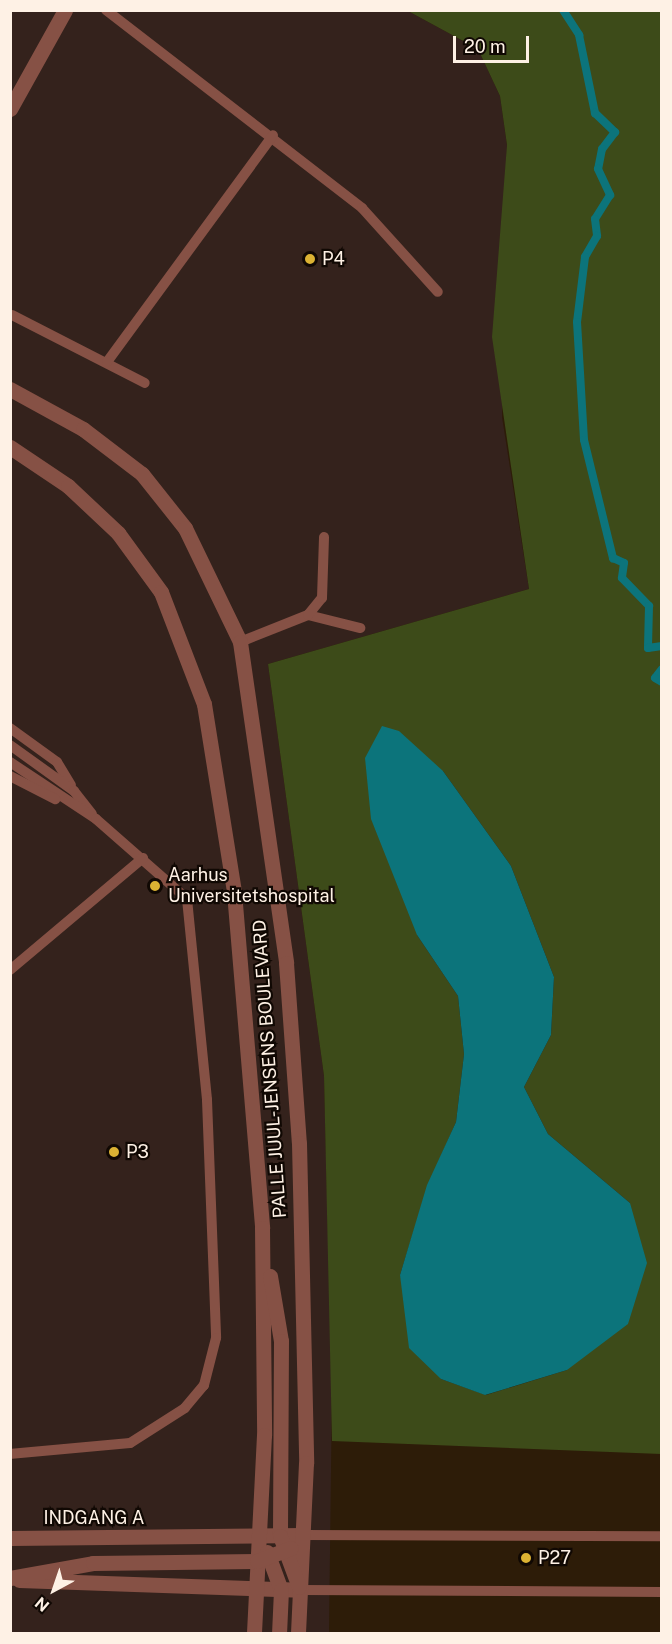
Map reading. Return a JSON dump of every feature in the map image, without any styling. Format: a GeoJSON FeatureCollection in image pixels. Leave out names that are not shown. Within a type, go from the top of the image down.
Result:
{"type":"FeatureCollection","features":[{"type":"Feature","properties":{"kind":"street"},"geometry":{"type":"LineString","coordinates":[[10,109],[65,10]]}},
{"type":"Feature","properties":{"kind":"street","name":"PALLE JUUL-JENSENS BOULEVARD"},"geometry":{"type":"LineString","coordinates":[[10,389],[83,429],[142,474],[185,528],[240,642],[288,985],[299,1143],[303,1535],[298,1634]]}},
{"type":"Feature","properties":{"kind":"street","name":"PALLE JUUL-JENSENS BOULEVARD"},"geometry":{"type":"LineString","coordinates":[[10,447],[69,486],[118,533],[161,592],[204,704],[234,892],[262,1228],[259,1536],[271,1558],[256,1588],[254,1634]]}},
{"type":"Feature","properties":{"kind":"street"},"geometry":{"type":"LineString","coordinates":[[262,1228],[281,1341],[280,1536],[271,1558],[281,1590],[279,1634]]}},
{"type":"Feature","properties":{"kind":"street"},"geometry":{"type":"LineString","coordinates":[[10,1579],[93,1563],[271,1558],[303,1535]]}},
{"type":"Feature","properties":{"kind":"street","name":"INDGANG A"},"geometry":{"type":"LineString","coordinates":[[10,1538],[303,1535]]}},
{"type":"Feature","properties":{"kind":"street"},"geometry":{"type":"LineString","coordinates":[[10,1548],[49,1538]]}},
{"type":"Feature","properties":{"kind":"street"},"geometry":{"type":"LineString","coordinates":[[271,1558],[300,1590]]}},
{"type":"Feature","properties":{"kind":"street"},"geometry":{"type":"LineString","coordinates":[[10,1579],[300,1590]]}},
{"type":"Feature","properties":{"kind":"lane"},"geometry":{"type":"LineString","coordinates":[[106,10],[273,135],[362,208],[438,292]]}},
{"type":"Feature","properties":{"kind":"lane"},"geometry":{"type":"LineString","coordinates":[[107,362],[273,135]]}},
{"type":"Feature","properties":{"kind":"lane"},"geometry":{"type":"LineString","coordinates":[[12,315],[145,382]]}},
{"type":"Feature","properties":{"kind":"lane"},"geometry":{"type":"LineString","coordinates":[[240,642],[308,615],[322,598],[324,537]]}},
{"type":"Feature","properties":{"kind":"lane"},"geometry":{"type":"LineString","coordinates":[[308,615],[360,628]]}},
{"type":"Feature","properties":{"kind":"lane"},"geometry":{"type":"LineString","coordinates":[[10,728],[57,762],[74,791],[96,819]]}},
{"type":"Feature","properties":{"kind":"lane"},"geometry":{"type":"LineString","coordinates":[[10,745],[74,791]]}},
{"type":"Feature","properties":{"kind":"lane"},"geometry":{"type":"LineString","coordinates":[[10,762],[65,802],[96,819],[187,899],[214,1223],[212,1366],[185,1408],[130,1443],[10,1454]]}},
{"type":"Feature","properties":{"kind":"lane"},"geometry":{"type":"LineString","coordinates":[[10,776],[32,791],[65,802]]}},
{"type":"Feature","properties":{"kind":"lane"},"geometry":{"type":"LineString","coordinates":[[10,970],[143,858]]}},
{"type":"Feature","properties":{"kind":"lane"},"geometry":{"type":"LineString","coordinates":[[303,1535],[662,1536]]}},
{"type":"Feature","properties":{"kind":"lane"},"geometry":{"type":"LineString","coordinates":[[300,1590],[662,1592]]}},
{"type":"Feature","properties":{"kind":"shaded area","name":"Aarhus Universitetshospital"},"geometry":{"type":"Polygon","coordinates":[[[11,11],[408,11],[478,49],[500,96],[507,145],[502,417],[529,589],[268,664],[324,1076],[332,1391],[329,1633],[11,1634],[11,11]]]}},
{"type":"Feature","properties":{"kind":"green space"},"geometry":{"type":"Polygon","coordinates":[[[408,11],[661,11],[661,1454],[332,1441],[324,1076],[268,664],[529,589],[492,337],[507,145],[500,96],[478,49],[408,11]],[[443,771],[417,935],[458,996],[464,1054],[456,1122],[428,1185],[400,1275],[441,1379],[486,1395],[567,1370],[630,1203],[548,1134],[524,1087],[551,1035],[554,977],[511,866],[443,771]]]}},
{"type":"Feature","properties":{"kind":"water"},"geometry":{"type":"Polygon","coordinates":[[[382,726],[399,731],[443,771],[511,866],[554,977],[551,1035],[524,1087],[548,1134],[630,1203],[647,1263],[628,1324],[567,1370],[485,1395],[441,1379],[409,1348],[400,1275],[427,1185],[456,1122],[464,1054],[458,996],[417,935],[371,819],[365,758],[382,726]]]}},
{"type":"Feature","properties":{"kind":"waterway"},"geometry":{"type":"LineString","coordinates":[[563,10],[579,35],[595,113],[615,132],[602,149],[598,169],[610,195],[595,219],[597,236],[585,257],[577,322],[584,440],[613,558],[624,563],[622,578],[649,606],[648,648],[662,646]]}},
{"type":"Feature","properties":{"kind":"waterway"},"geometry":{"type":"LineString","coordinates":[[662,669],[655,678],[662,682]]}},
{"type":"Feature","properties":{"kind":"place","name":"P4"},"geometry":{"type":"Point","coordinates":[310,259]}},
{"type":"Feature","properties":{"kind":"place","name":"Aarhus Universitetshospital"},"geometry":{"type":"Point","coordinates":[155,886]}},
{"type":"Feature","properties":{"kind":"place","name":"P3"},"geometry":{"type":"Point","coordinates":[114,1152]}},
{"type":"Feature","properties":{"kind":"place","name":"P27"},"geometry":{"type":"Point","coordinates":[526,1558]}}]}
